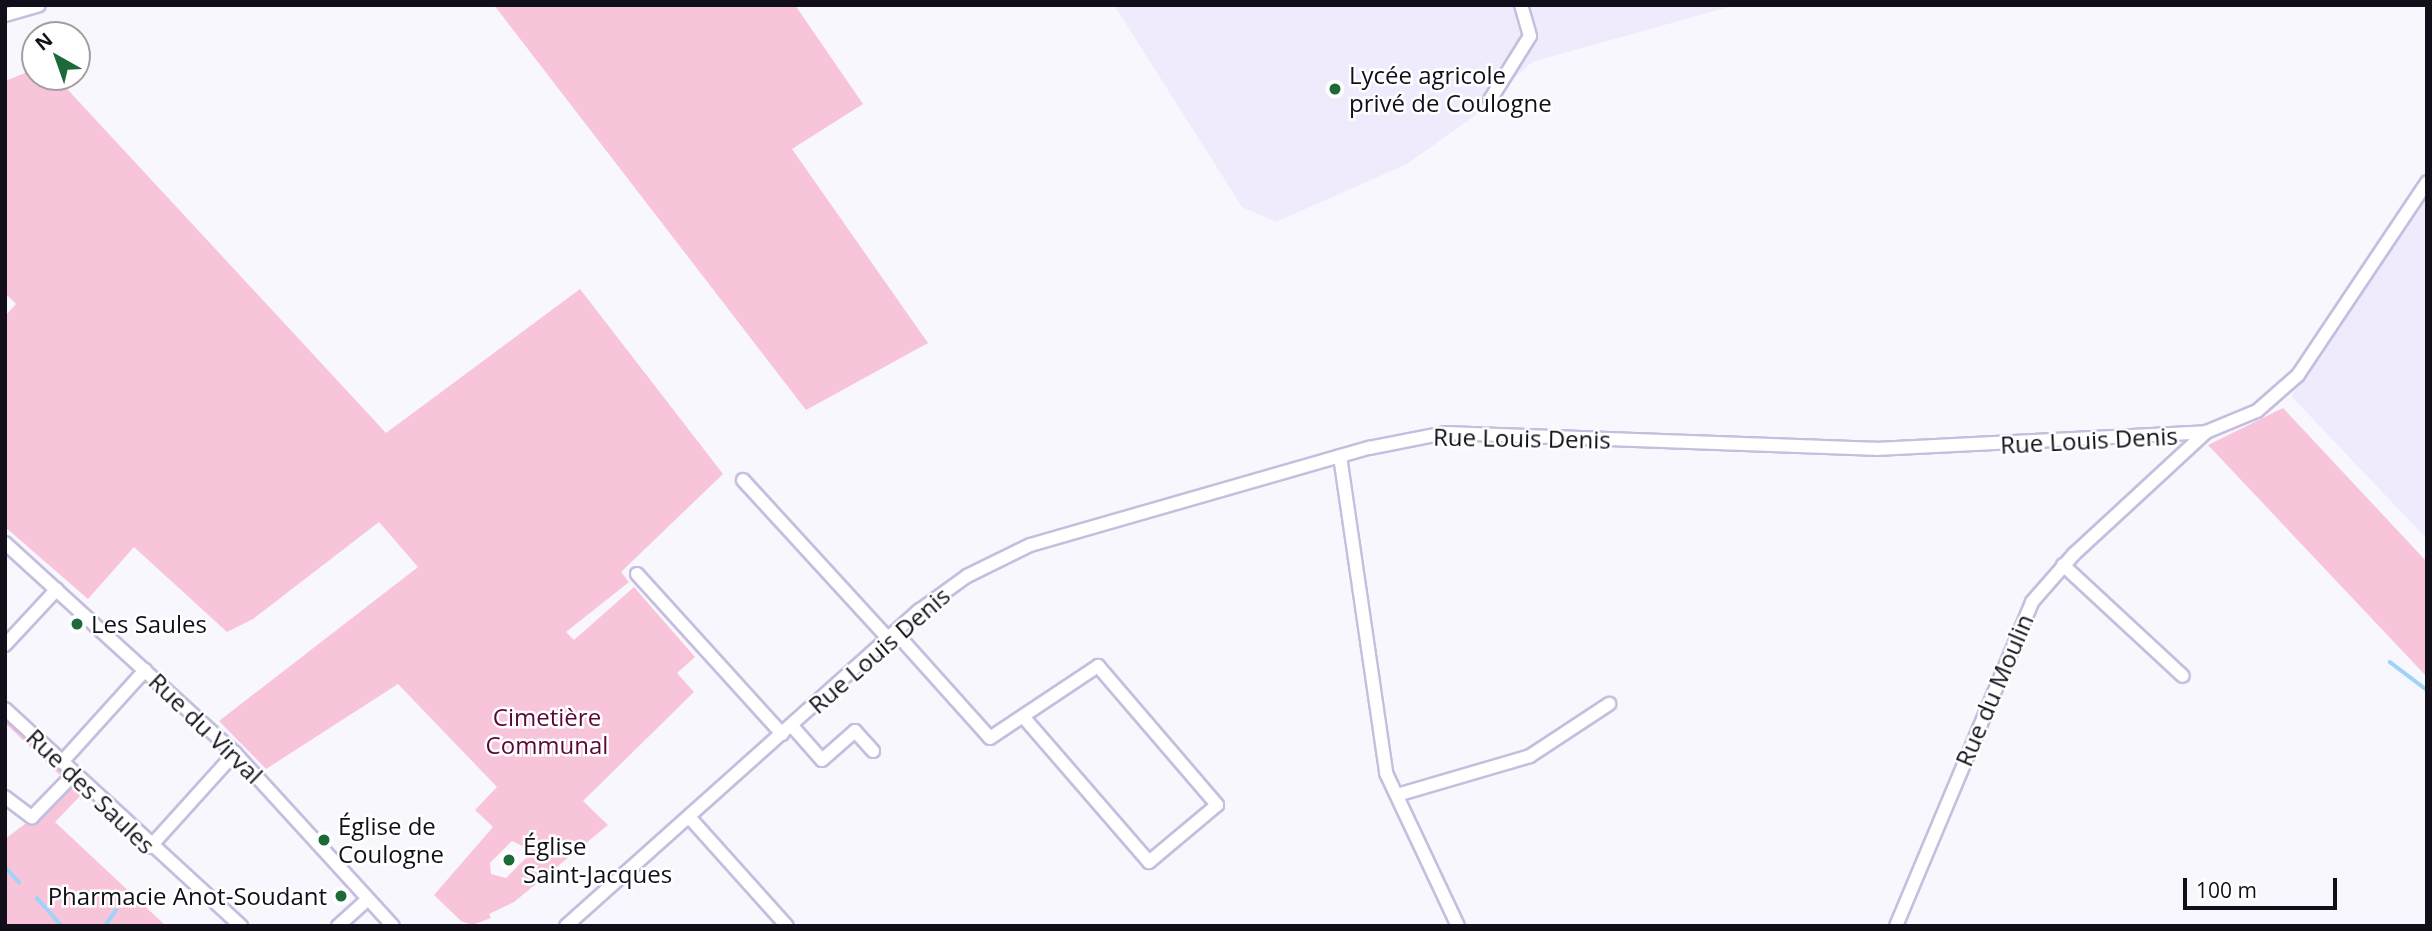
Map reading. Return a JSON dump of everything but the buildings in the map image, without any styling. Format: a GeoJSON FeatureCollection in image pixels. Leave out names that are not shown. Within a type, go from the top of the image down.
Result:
{"type":"FeatureCollection","features":[{"type":"Feature","properties":{"kind":"street"},"geometry":{"type":"LineString","coordinates":[[5,15],[38,5]]}},
{"type":"Feature","properties":{"kind":"street"},"geometry":{"type":"LineString","coordinates":[[1490,100],[1530,36],[1521,5]]}},
{"type":"Feature","properties":{"kind":"street","name":"Rue Louis Denis"},"geometry":{"type":"LineString","coordinates":[[566,926],[690,818],[891,635],[967,576],[1030,545],[1340,456],[1463,433],[1876,449],[2206,432],[2257,411],[2298,375],[2427,183]]}},
{"type":"Feature","properties":{"kind":"street","name":"Rue du Moulin"},"geometry":{"type":"LineString","coordinates":[[1896,926],[2012,640],[2063,565],[2206,432]]}},
{"type":"Feature","properties":{"kind":"street"},"geometry":{"type":"LineString","coordinates":[[1340,456],[1379,737],[1396,796],[1458,926]]}},
{"type":"Feature","properties":{"kind":"street"},"geometry":{"type":"LineString","coordinates":[[743,480],[990,738],[1026,719],[1098,666],[1217,805],[1149,862],[1026,719]]}},
{"type":"Feature","properties":{"kind":"street","name":"Rue du Virval"},"geometry":{"type":"LineString","coordinates":[[5,542],[235,753],[394,926]]}},
{"type":"Feature","properties":{"kind":"street"},"geometry":{"type":"LineString","coordinates":[[2063,565],[2183,676]]}},
{"type":"Feature","properties":{"kind":"street"},"geometry":{"type":"LineString","coordinates":[[637,574],[787,730],[822,760],[855,731],[873,751]]}},
{"type":"Feature","properties":{"kind":"street"},"geometry":{"type":"LineString","coordinates":[[5,646],[57,589]]}},
{"type":"Feature","properties":{"kind":"street"},"geometry":{"type":"LineString","coordinates":[[61,762],[145,670]]}},
{"type":"Feature","properties":{"kind":"street"},"geometry":{"type":"LineString","coordinates":[[1396,796],[1530,756],[1609,704]]}},
{"type":"Feature","properties":{"kind":"street","name":"Rue des Saules"},"geometry":{"type":"LineString","coordinates":[[5,709],[150,847],[241,926]]}},
{"type":"Feature","properties":{"kind":"street"},"geometry":{"type":"LineString","coordinates":[[150,847],[235,753]]}},
{"type":"Feature","properties":{"kind":"street"},"geometry":{"type":"LineString","coordinates":[[5,797],[32,817],[74,775]]}},
{"type":"Feature","properties":{"kind":"street"},"geometry":{"type":"LineString","coordinates":[[690,818],[787,926]]}},
{"type":"Feature","properties":{"kind":"street"},"geometry":{"type":"LineString","coordinates":[[338,926],[368,899]]}},
{"type":"Feature","properties":{"kind":"shaded area","name":"Lycée agricole privé de Coulogne"},"geometry":{"type":"Polygon","coordinates":[[[1114,5],[1736,5],[1532,62],[1473,117],[1407,164],[1276,222],[1242,207],[1114,5]]]}},
{"type":"Feature","properties":{"kind":"shaded area"},"geometry":{"type":"Polygon","coordinates":[[[2427,197],[2427,539],[2291,396],[2427,197]]]}},
{"type":"Feature","properties":{"kind":"green space"},"geometry":{"type":"Polygon","coordinates":[[[494,5],[795,5],[863,104],[792,149],[928,343],[806,410],[494,5]]]}},
{"type":"Feature","properties":{"kind":"green space","name":"Cimetière Communal"},"geometry":{"type":"Polygon","coordinates":[[[21,75],[21,91],[69,91],[386,433],[580,289],[723,474],[621,572],[629,582],[566,632],[574,640],[634,587],[695,657],[677,673],[694,692],[583,801],[608,825],[514,902],[489,914],[491,918],[472,925],[461,921],[434,895],[493,827],[475,810],[497,787],[398,684],[266,769],[219,721],[418,567],[379,522],[253,619],[227,632],[134,547],[88,599],[5,527],[5,316],[16,304],[5,293],[5,81],[21,75]],[[512,841],[490,863],[491,874],[506,878],[533,851],[512,841]]]}},
{"type":"Feature","properties":{"kind":"green space"},"geometry":{"type":"Polygon","coordinates":[[[2283,408],[2427,562],[2427,677],[2208,445],[2283,408]]]}},
{"type":"Feature","properties":{"kind":"green space"},"geometry":{"type":"Polygon","coordinates":[[[5,715],[62,769],[64,779],[5,723],[5,715]]]}},
{"type":"Feature","properties":{"kind":"green space"},"geometry":{"type":"Polygon","coordinates":[[[74,787],[83,793],[55,822],[166,926],[5,926],[5,839],[74,787]]]}},
{"type":"Feature","properties":{"kind":"waterway"},"geometry":{"type":"LineString","coordinates":[[2390,662],[2427,690]]}},
{"type":"Feature","properties":{"kind":"waterway"},"geometry":{"type":"LineString","coordinates":[[5,867],[19,882]]}},
{"type":"Feature","properties":{"kind":"waterway"},"geometry":{"type":"LineString","coordinates":[[37,898],[62,926]]}},
{"type":"Feature","properties":{"kind":"waterway"},"geometry":{"type":"LineString","coordinates":[[105,926],[116,910]]}},
{"type":"Feature","properties":{"kind":"place","name":"Lycée agricole privé de Coulogne"},"geometry":{"type":"Point","coordinates":[1335,89]}},
{"type":"Feature","properties":{"kind":"place","name":"Les Saules"},"geometry":{"type":"Point","coordinates":[77,624]}},
{"type":"Feature","properties":{"kind":"place","name":"Église de Coulogne"},"geometry":{"type":"Point","coordinates":[324,840]}},
{"type":"Feature","properties":{"kind":"place","name":"Église Saint-Jacques"},"geometry":{"type":"Point","coordinates":[509,860]}},
{"type":"Feature","properties":{"kind":"place","name":"Pharmacie Anot-Soudant"},"geometry":{"type":"Point","coordinates":[341,896]}}]}
